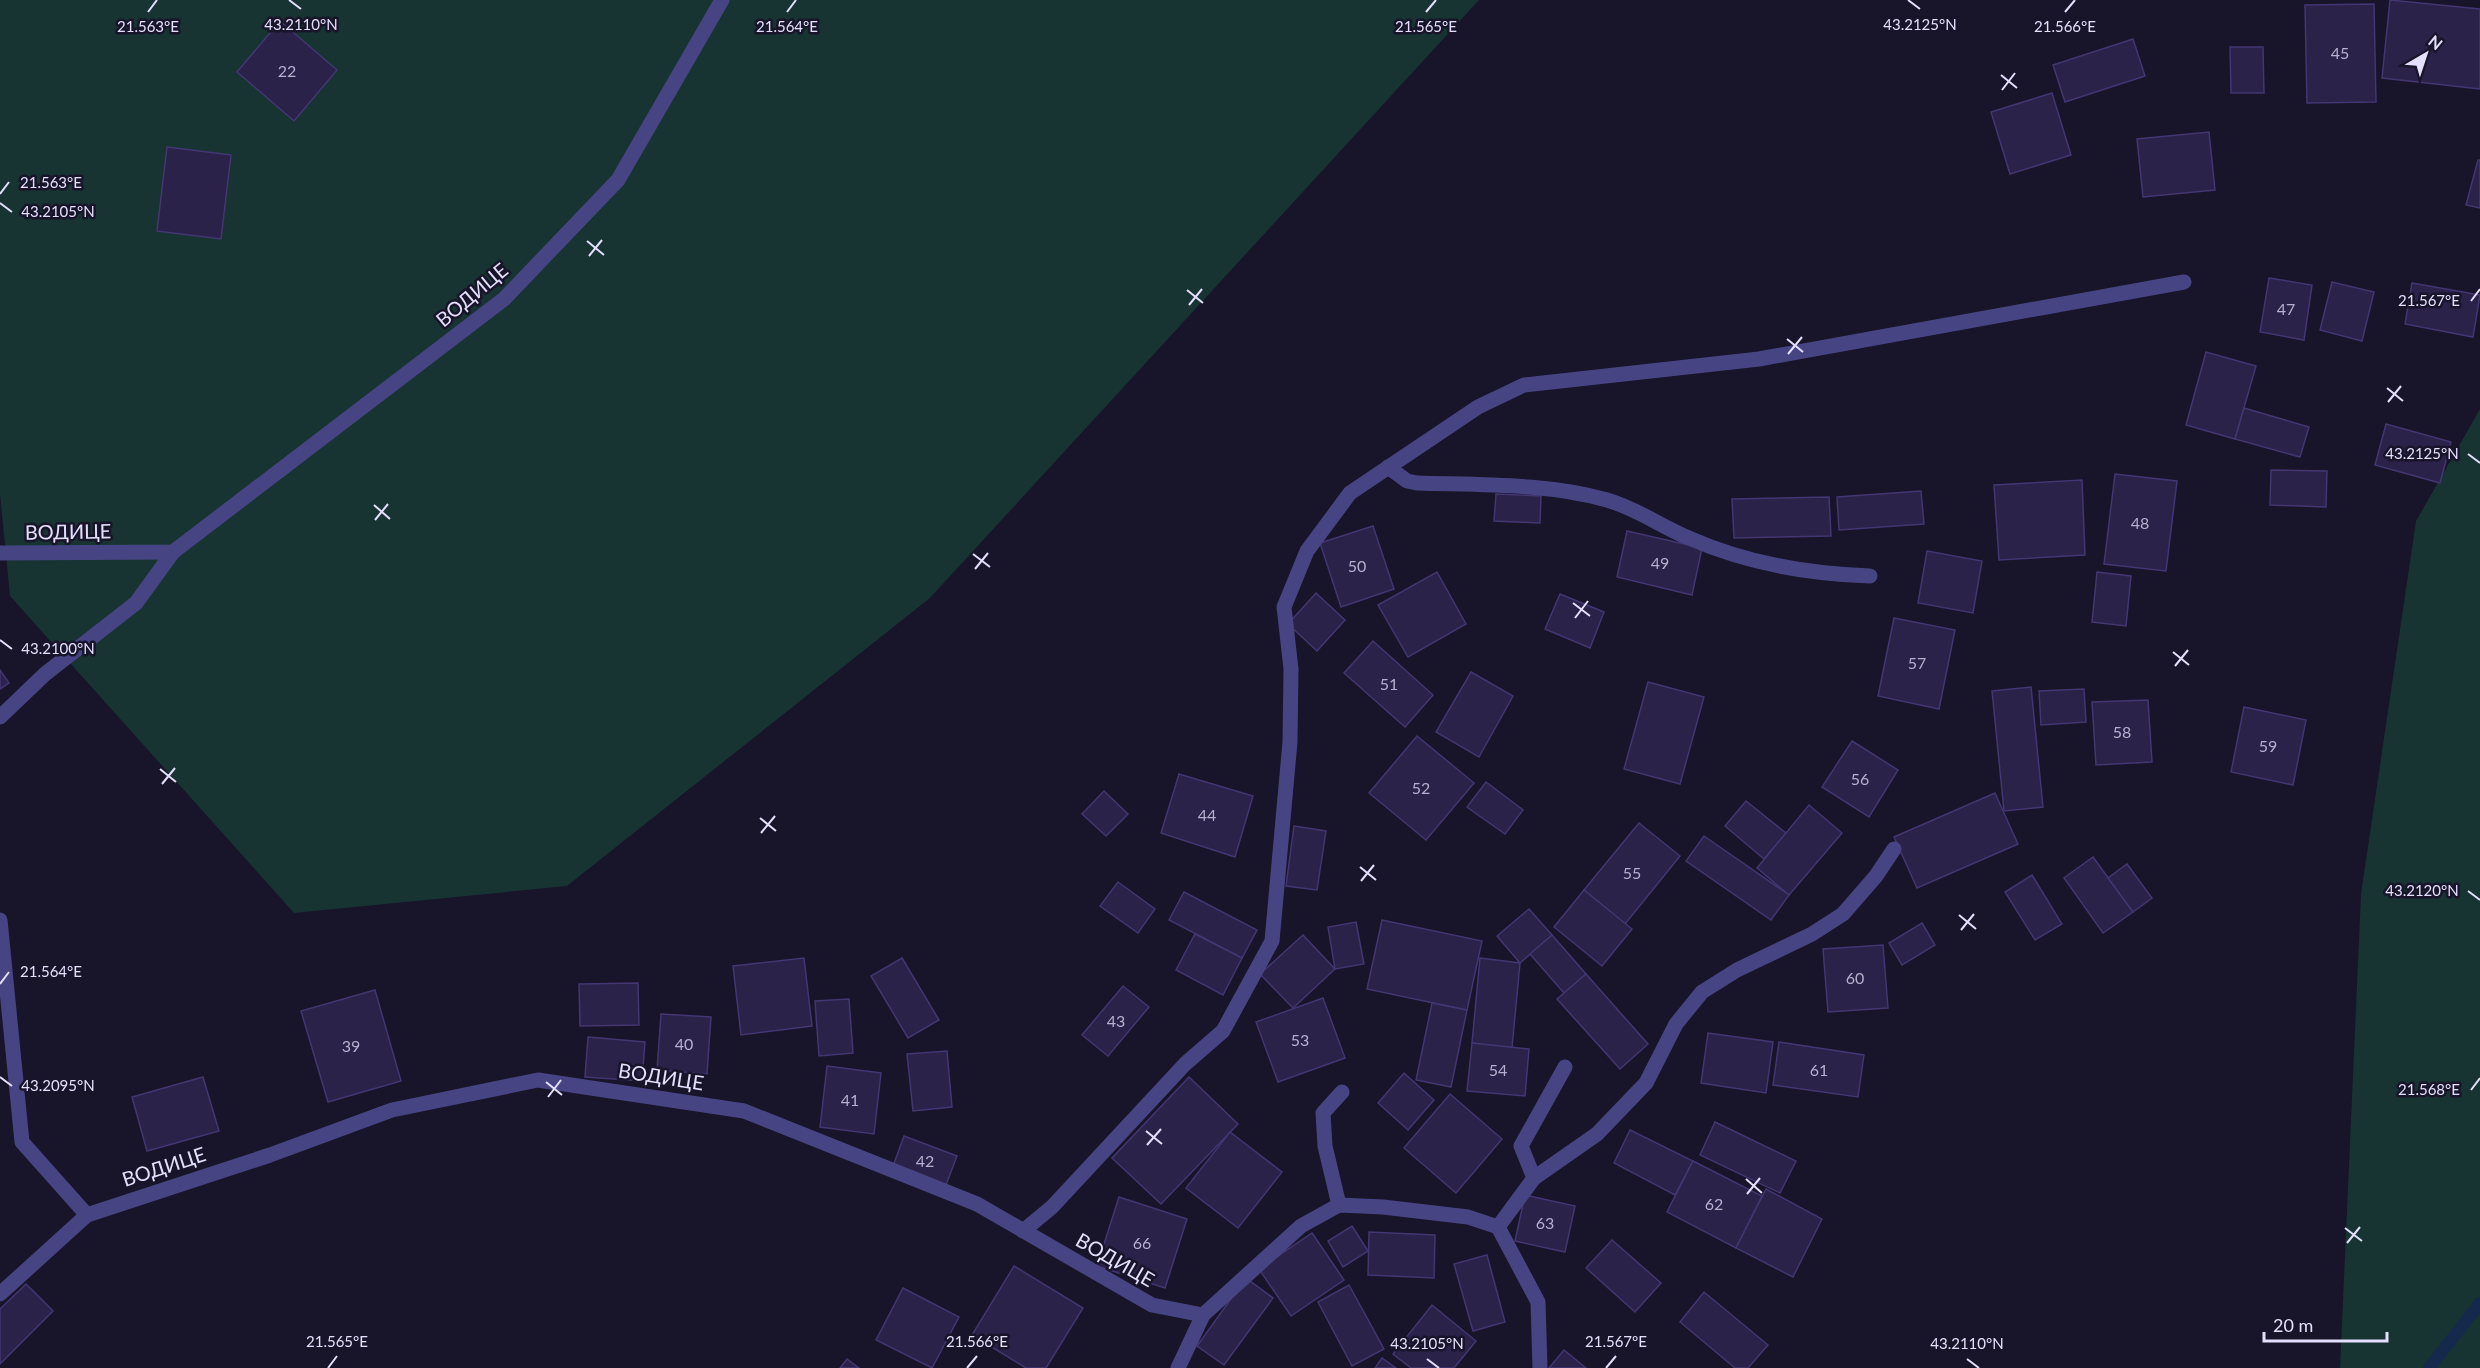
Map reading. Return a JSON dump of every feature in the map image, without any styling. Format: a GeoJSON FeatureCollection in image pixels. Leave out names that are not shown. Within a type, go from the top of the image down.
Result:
{"type":"FeatureCollection","features":[{"type":"Feature","properties":{"kind":"street","name":"ВОДИЦЕ"},"geometry":{"type":"LineString","coordinates":[[0,717],[45,674],[136,603],[173,552],[504,299],[618,180],[722,0]]}},
{"type":"Feature","properties":{"kind":"street"},"geometry":{"type":"LineString","coordinates":[[1023,1231],[1052,1207],[1185,1064],[1223,1031],[1272,941],[1290,742],[1291,669],[1284,607],[1307,551],[1350,493],[1478,407],[1524,384],[1759,359],[2184,282]]}},
{"type":"Feature","properties":{"kind":"street"},"geometry":{"type":"LineString","coordinates":[[1388,467],[1407,481],[1417,483],[1495,485],[1591,496],[1630,509],[1713,548],[1758,562],[1795,571],[1870,576]]}},
{"type":"Feature","properties":{"kind":"street","name":"ВОДИЦЕ"},"geometry":{"type":"LineString","coordinates":[[0,554],[173,552]]}},
{"type":"Feature","properties":{"kind":"street"},"geometry":{"type":"LineString","coordinates":[[1498,1227],[1534,1178],[1597,1134],[1646,1083],[1676,1024],[1702,992],[1737,970],[1812,934],[1843,914],[1876,876],[1894,849]]}},
{"type":"Feature","properties":{"kind":"street"},"geometry":{"type":"LineString","coordinates":[[0,920],[22,1142],[87,1215]]}},
{"type":"Feature","properties":{"kind":"street"},"geometry":{"type":"LineString","coordinates":[[1534,1178],[1521,1146],[1565,1067]]}},
{"type":"Feature","properties":{"kind":"street","name":"ВОДИЦЕ"},"geometry":{"type":"LineString","coordinates":[[0,1294],[87,1215],[270,1155],[392,1110],[538,1080],[744,1111],[977,1204],[1152,1305],[1203,1315]]}},
{"type":"Feature","properties":{"kind":"street"},"geometry":{"type":"LineString","coordinates":[[1339,1205],[1324,1146],[1323,1113],[1342,1092]]}},
{"type":"Feature","properties":{"kind":"street"},"geometry":{"type":"LineString","coordinates":[[1179,1368],[1203,1315],[1300,1226],[1339,1205],[1383,1207],[1468,1217],[1498,1227],[1538,1302],[1539,1368]]}},
{"type":"Feature","properties":{"kind":"green space"},"geometry":{"type":"Polygon","coordinates":[[[0,0],[1479,0],[930,598],[567,886],[294,913],[10,596],[0,494],[0,0]]]}},
{"type":"Feature","properties":{"kind":"green space"},"geometry":{"type":"Polygon","coordinates":[[[2480,409],[2480,1368],[2340,1368],[2361,894],[2416,521],[2480,409]]]}},
{"type":"Feature","properties":{"kind":"building"},"geometry":{"type":"Polygon","coordinates":[[[2390,0],[2480,9],[2480,89],[2382,78],[2390,0]]]}},
{"type":"Feature","properties":{"kind":"building"},"geometry":{"type":"Polygon","coordinates":[[[2374,4],[2376,102],[2307,103],[2305,5],[2374,4]]]}},
{"type":"Feature","properties":{"kind":"building"},"geometry":{"type":"Polygon","coordinates":[[[280,21],[337,70],[294,121],[237,72],[280,21]]]}},
{"type":"Feature","properties":{"kind":"building"},"geometry":{"type":"Polygon","coordinates":[[[2133,39],[2145,76],[2065,102],[2053,65],[2133,39]]]}},
{"type":"Feature","properties":{"kind":"building"},"geometry":{"type":"Polygon","coordinates":[[[2230,47],[2263,47],[2264,93],[2231,93],[2230,47]]]}},
{"type":"Feature","properties":{"kind":"building"},"geometry":{"type":"Polygon","coordinates":[[[2052,93],[2071,155],[2010,174],[1991,112],[2052,93]]]}},
{"type":"Feature","properties":{"kind":"building"},"geometry":{"type":"Polygon","coordinates":[[[2209,132],[2215,190],[2143,197],[2137,139],[2209,132]]]}},
{"type":"Feature","properties":{"kind":"building"},"geometry":{"type":"Polygon","coordinates":[[[167,147],[231,155],[221,239],[157,231],[167,147]]]}},
{"type":"Feature","properties":{"kind":"building"},"geometry":{"type":"Polygon","coordinates":[[[2478,160],[2480,160],[2480,208],[2466,205],[2478,160]]]}},
{"type":"Feature","properties":{"kind":"building"},"geometry":{"type":"Polygon","coordinates":[[[2269,278],[2312,285],[2304,340],[2260,332],[2269,278]]]}},
{"type":"Feature","properties":{"kind":"building"},"geometry":{"type":"Polygon","coordinates":[[[2332,282],[2374,292],[2362,341],[2320,330],[2332,282]]]}},
{"type":"Feature","properties":{"kind":"building"},"geometry":{"type":"Polygon","coordinates":[[[2412,283],[2480,295],[2473,337],[2405,324],[2412,283]]]}},
{"type":"Feature","properties":{"kind":"building"},"geometry":{"type":"Polygon","coordinates":[[[2206,352],[2256,366],[2235,439],[2186,425],[2206,352]]]}},
{"type":"Feature","properties":{"kind":"building"},"geometry":{"type":"Polygon","coordinates":[[[2244,408],[2309,427],[2300,457],[2235,439],[2244,408]]]}},
{"type":"Feature","properties":{"kind":"building"},"geometry":{"type":"Polygon","coordinates":[[[2386,424],[2451,442],[2440,483],[2375,465],[2386,424]]]}},
{"type":"Feature","properties":{"kind":"building"},"geometry":{"type":"Polygon","coordinates":[[[2271,470],[2327,471],[2326,507],[2270,505],[2271,470]]]}},
{"type":"Feature","properties":{"kind":"building"},"geometry":{"type":"Polygon","coordinates":[[[2115,474],[2177,481],[2166,571],[2104,564],[2115,474]]]}},
{"type":"Feature","properties":{"kind":"building"},"geometry":{"type":"Polygon","coordinates":[[[2082,480],[2085,555],[1999,560],[1994,485],[2082,480]]]}},
{"type":"Feature","properties":{"kind":"building"},"geometry":{"type":"Polygon","coordinates":[[[1921,491],[1924,524],[1839,530],[1837,497],[1921,491]]]}},
{"type":"Feature","properties":{"kind":"building"},"geometry":{"type":"Polygon","coordinates":[[[1496,494],[1541,496],[1540,523],[1494,521],[1496,494]]]}},
{"type":"Feature","properties":{"kind":"building"},"geometry":{"type":"Polygon","coordinates":[[[1829,497],[1831,536],[1734,538],[1732,499],[1829,497]]]}},
{"type":"Feature","properties":{"kind":"building"},"geometry":{"type":"Polygon","coordinates":[[[1373,526],[1394,589],[1341,607],[1320,543],[1373,526]]]}},
{"type":"Feature","properties":{"kind":"building"},"geometry":{"type":"Polygon","coordinates":[[[1627,531],[1702,548],[1692,595],[1617,577],[1627,531]]]}},
{"type":"Feature","properties":{"kind":"building"},"geometry":{"type":"Polygon","coordinates":[[[1927,551],[1982,561],[1973,613],[1918,603],[1927,551]]]}},
{"type":"Feature","properties":{"kind":"building"},"geometry":{"type":"Polygon","coordinates":[[[1437,572],[1466,624],[1408,657],[1378,605],[1437,572]]]}},
{"type":"Feature","properties":{"kind":"building"},"geometry":{"type":"Polygon","coordinates":[[[2097,572],[2131,576],[2126,626],[2092,622],[2097,572]]]}},
{"type":"Feature","properties":{"kind":"building"},"geometry":{"type":"Polygon","coordinates":[[[1316,593],[1345,620],[1317,651],[1288,624],[1316,593]]]}},
{"type":"Feature","properties":{"kind":"building"},"geometry":{"type":"Polygon","coordinates":[[[1560,594],[1604,612],[1590,648],[1545,629],[1560,594]]]}},
{"type":"Feature","properties":{"kind":"building"},"geometry":{"type":"Polygon","coordinates":[[[1894,618],[1955,630],[1939,709],[1878,696],[1894,618]]]}},
{"type":"Feature","properties":{"kind":"building"},"geometry":{"type":"Polygon","coordinates":[[[1373,641],[1433,695],[1405,727],[1344,673],[1373,641]]]}},
{"type":"Feature","properties":{"kind":"building"},"geometry":{"type":"Polygon","coordinates":[[[0,670],[9,683],[0,689],[0,670]]]}},
{"type":"Feature","properties":{"kind":"building"},"geometry":{"type":"Polygon","coordinates":[[[1471,672],[1513,696],[1479,757],[1436,732],[1471,672]]]}},
{"type":"Feature","properties":{"kind":"building"},"geometry":{"type":"Polygon","coordinates":[[[1648,682],[1704,697],[1680,784],[1624,769],[1648,682]]]}},
{"type":"Feature","properties":{"kind":"building"},"geometry":{"type":"Polygon","coordinates":[[[2031,687],[2043,807],[2004,811],[1992,691],[2031,687]]]}},
{"type":"Feature","properties":{"kind":"building"},"geometry":{"type":"Polygon","coordinates":[[[2084,689],[2086,722],[2041,725],[2039,691],[2084,689]]]}},
{"type":"Feature","properties":{"kind":"building"},"geometry":{"type":"Polygon","coordinates":[[[2148,700],[2152,762],[2096,765],[2092,702],[2148,700]]]}},
{"type":"Feature","properties":{"kind":"building"},"geometry":{"type":"Polygon","coordinates":[[[2244,707],[2306,720],[2293,785],[2231,772],[2244,707]]]}},
{"type":"Feature","properties":{"kind":"building"},"geometry":{"type":"Polygon","coordinates":[[[1417,736],[1474,783],[1426,840],[1369,793],[1417,736]]]}},
{"type":"Feature","properties":{"kind":"building"},"geometry":{"type":"Polygon","coordinates":[[[1852,741],[1898,770],[1869,817],[1822,787],[1852,741]]]}},
{"type":"Feature","properties":{"kind":"building"},"geometry":{"type":"Polygon","coordinates":[[[1179,774],[1253,796],[1235,857],[1161,833],[1179,774]]]}},
{"type":"Feature","properties":{"kind":"building"},"geometry":{"type":"Polygon","coordinates":[[[1486,782],[1523,810],[1505,834],[1467,807],[1486,782]]]}},
{"type":"Feature","properties":{"kind":"building"},"geometry":{"type":"Polygon","coordinates":[[[1104,791],[1128,814],[1106,836],[1082,814],[1104,791]]]}},
{"type":"Feature","properties":{"kind":"building"},"geometry":{"type":"Polygon","coordinates":[[[1995,793],[2018,844],[1917,888],[1894,837],[1995,793]]]}},
{"type":"Feature","properties":{"kind":"building"},"geometry":{"type":"Polygon","coordinates":[[[1746,801],[1786,833],[1764,859],[1725,826],[1746,801]]]}},
{"type":"Feature","properties":{"kind":"building"},"geometry":{"type":"Polygon","coordinates":[[[1809,805],[1842,833],[1789,895],[1757,868],[1809,805]]]}},
{"type":"Feature","properties":{"kind":"building"},"geometry":{"type":"Polygon","coordinates":[[[1639,823],[1680,856],[1625,924],[1584,890],[1639,823]]]}},
{"type":"Feature","properties":{"kind":"building"},"geometry":{"type":"Polygon","coordinates":[[[1294,826],[1326,831],[1317,890],[1286,886],[1294,826]]]}},
{"type":"Feature","properties":{"kind":"building"},"geometry":{"type":"Polygon","coordinates":[[[1704,836],[1789,895],[1771,920],[1686,861],[1704,836]]]}},
{"type":"Feature","properties":{"kind":"building"},"geometry":{"type":"Polygon","coordinates":[[[2093,857],[2133,912],[2103,933],[2064,878],[2093,857]]]}},
{"type":"Feature","properties":{"kind":"building"},"geometry":{"type":"Polygon","coordinates":[[[2127,864],[2152,898],[2133,912],[2108,878],[2127,864]]]}},
{"type":"Feature","properties":{"kind":"building"},"geometry":{"type":"Polygon","coordinates":[[[2032,875],[2062,924],[2035,940],[2005,892],[2032,875]]]}},
{"type":"Feature","properties":{"kind":"building"},"geometry":{"type":"Polygon","coordinates":[[[1118,882],[1155,909],[1138,933],[1100,906],[1118,882]]]}},
{"type":"Feature","properties":{"kind":"building"},"geometry":{"type":"Polygon","coordinates":[[[1584,890],[1632,929],[1602,966],[1554,927],[1584,890]]]}},
{"type":"Feature","properties":{"kind":"building"},"geometry":{"type":"Polygon","coordinates":[[[1184,892],[1257,930],[1242,958],[1169,920],[1184,892]]]}},
{"type":"Feature","properties":{"kind":"building"},"geometry":{"type":"Polygon","coordinates":[[[1529,909],[1552,935],[1520,963],[1497,936],[1529,909]]]}},
{"type":"Feature","properties":{"kind":"building"},"geometry":{"type":"Polygon","coordinates":[[[1382,920],[1482,941],[1467,1010],[1367,989],[1382,920]]]}},
{"type":"Feature","properties":{"kind":"building"},"geometry":{"type":"Polygon","coordinates":[[[1356,922],[1364,964],[1335,969],[1328,927],[1356,922]]]}},
{"type":"Feature","properties":{"kind":"building"},"geometry":{"type":"Polygon","coordinates":[[[1922,923],[1935,945],[1902,965],[1889,943],[1922,923]]]}},
{"type":"Feature","properties":{"kind":"building"},"geometry":{"type":"Polygon","coordinates":[[[1195,934],[1242,958],[1223,995],[1176,970],[1195,934]]]}},
{"type":"Feature","properties":{"kind":"building"},"geometry":{"type":"Polygon","coordinates":[[[1303,935],[1335,969],[1293,1008],[1260,974],[1303,935]]]}},
{"type":"Feature","properties":{"kind":"building"},"geometry":{"type":"Polygon","coordinates":[[[1552,935],[1586,974],[1564,993],[1530,954],[1552,935]]]}},
{"type":"Feature","properties":{"kind":"building"},"geometry":{"type":"Polygon","coordinates":[[[1883,945],[1888,1008],[1828,1012],[1823,949],[1883,945]]]}},
{"type":"Feature","properties":{"kind":"building"},"geometry":{"type":"Polygon","coordinates":[[[804,958],[812,1026],[741,1035],[733,966],[804,958]]]}},
{"type":"Feature","properties":{"kind":"building"},"geometry":{"type":"Polygon","coordinates":[[[902,958],[939,1020],[908,1038],[871,976],[902,958]]]}},
{"type":"Feature","properties":{"kind":"building"},"geometry":{"type":"Polygon","coordinates":[[[1480,958],[1520,963],[1512,1048],[1472,1043],[1480,958]]]}},
{"type":"Feature","properties":{"kind":"building"},"geometry":{"type":"Polygon","coordinates":[[[1586,974],[1648,1044],[1620,1069],[1557,999],[1586,974]]]}},
{"type":"Feature","properties":{"kind":"building"},"geometry":{"type":"Polygon","coordinates":[[[638,983],[639,1025],[580,1026],[579,984],[638,983]]]}},
{"type":"Feature","properties":{"kind":"building"},"geometry":{"type":"Polygon","coordinates":[[[1123,986],[1149,1007],[1108,1056],[1082,1035],[1123,986]]]}},
{"type":"Feature","properties":{"kind":"building"},"geometry":{"type":"Polygon","coordinates":[[[375,990],[401,1081],[328,1102],[301,1011],[375,990]]]}},
{"type":"Feature","properties":{"kind":"building"},"geometry":{"type":"Polygon","coordinates":[[[1323,998],[1345,1058],[1278,1082],[1256,1022],[1323,998]]]}},
{"type":"Feature","properties":{"kind":"building"},"geometry":{"type":"Polygon","coordinates":[[[849,999],[853,1053],[819,1056],[815,1001],[849,999]]]}},
{"type":"Feature","properties":{"kind":"building"},"geometry":{"type":"Polygon","coordinates":[[[1432,1003],[1467,1010],[1451,1087],[1416,1080],[1432,1003]]]}},
{"type":"Feature","properties":{"kind":"building"},"geometry":{"type":"Polygon","coordinates":[[[661,1014],[711,1017],[707,1074],[657,1070],[661,1014]]]}},
{"type":"Feature","properties":{"kind":"building"},"geometry":{"type":"Polygon","coordinates":[[[1708,1033],[1773,1042],[1766,1093],[1701,1083],[1708,1033]]]}},
{"type":"Feature","properties":{"kind":"building"},"geometry":{"type":"Polygon","coordinates":[[[588,1037],[645,1042],[642,1081],[585,1077],[588,1037]]]}},
{"type":"Feature","properties":{"kind":"building"},"geometry":{"type":"Polygon","coordinates":[[[1779,1042],[1864,1055],[1858,1097],[1773,1085],[1779,1042]]]}},
{"type":"Feature","properties":{"kind":"building"},"geometry":{"type":"Polygon","coordinates":[[[1472,1043],[1529,1049],[1525,1096],[1467,1091],[1472,1043]]]}},
{"type":"Feature","properties":{"kind":"building"},"geometry":{"type":"Polygon","coordinates":[[[947,1051],[952,1107],[913,1111],[907,1054],[947,1051]]]}},
{"type":"Feature","properties":{"kind":"building"},"geometry":{"type":"Polygon","coordinates":[[[827,1066],[881,1073],[874,1134],[820,1127],[827,1066]]]}},
{"type":"Feature","properties":{"kind":"building"},"geometry":{"type":"Polygon","coordinates":[[[1404,1073],[1434,1100],[1408,1130],[1378,1103],[1404,1073]]]}},
{"type":"Feature","properties":{"kind":"building"},"geometry":{"type":"Polygon","coordinates":[[[203,1077],[219,1131],[147,1151],[132,1097],[203,1077]]]}},
{"type":"Feature","properties":{"kind":"building"},"geometry":{"type":"Polygon","coordinates":[[[1189,1077],[1238,1124],[1161,1204],[1112,1158],[1189,1077]]]}},
{"type":"Feature","properties":{"kind":"building"},"geometry":{"type":"Polygon","coordinates":[[[1450,1094],[1502,1139],[1456,1193],[1404,1148],[1450,1094]]]}},
{"type":"Feature","properties":{"kind":"building"},"geometry":{"type":"Polygon","coordinates":[[[1715,1122],[1796,1161],[1780,1193],[1700,1155],[1715,1122]]]}},
{"type":"Feature","properties":{"kind":"building"},"geometry":{"type":"Polygon","coordinates":[[[1630,1130],[1693,1161],[1675,1195],[1614,1163],[1630,1130]]]}},
{"type":"Feature","properties":{"kind":"building"},"geometry":{"type":"Polygon","coordinates":[[[1230,1132],[1282,1172],[1238,1228],[1186,1188],[1230,1132]]]}},
{"type":"Feature","properties":{"kind":"building"},"geometry":{"type":"Polygon","coordinates":[[[904,1136],[957,1156],[946,1185],[893,1166],[904,1136]]]}},
{"type":"Feature","properties":{"kind":"building"},"geometry":{"type":"Polygon","coordinates":[[[1693,1161],[1762,1196],[1736,1248],[1667,1212],[1693,1161]]]}},
{"type":"Feature","properties":{"kind":"building"},"geometry":{"type":"Polygon","coordinates":[[[1766,1189],[1822,1219],[1793,1277],[1736,1248],[1766,1189]]]}},
{"type":"Feature","properties":{"kind":"building"},"geometry":{"type":"Polygon","coordinates":[[[1525,1195],[1575,1206],[1565,1252],[1515,1241],[1525,1195]]]}},
{"type":"Feature","properties":{"kind":"building"},"geometry":{"type":"Polygon","coordinates":[[[1119,1197],[1187,1219],[1165,1288],[1097,1266],[1119,1197]]]}},
{"type":"Feature","properties":{"kind":"building"},"geometry":{"type":"Polygon","coordinates":[[[1352,1226],[1368,1251],[1343,1267],[1328,1241],[1352,1226]]]}},
{"type":"Feature","properties":{"kind":"building"},"geometry":{"type":"Polygon","coordinates":[[[1369,1232],[1435,1235],[1434,1278],[1368,1275],[1369,1232]]]}},
{"type":"Feature","properties":{"kind":"building"},"geometry":{"type":"Polygon","coordinates":[[[1312,1233],[1344,1280],[1291,1316],[1259,1269],[1312,1233]]]}},
{"type":"Feature","properties":{"kind":"building"},"geometry":{"type":"Polygon","coordinates":[[[1612,1240],[1661,1283],[1635,1312],[1586,1268],[1612,1240]]]}},
{"type":"Feature","properties":{"kind":"building"},"geometry":{"type":"Polygon","coordinates":[[[1487,1255],[1505,1322],[1473,1331],[1454,1264],[1487,1255]]]}},
{"type":"Feature","properties":{"kind":"building"},"geometry":{"type":"Polygon","coordinates":[[[1014,1266],[1083,1308],[1046,1368],[1026,1368],[972,1335],[1014,1266]]]}},
{"type":"Feature","properties":{"kind":"building"},"geometry":{"type":"Polygon","coordinates":[[[1246,1278],[1273,1298],[1224,1365],[1197,1346],[1246,1278]]]}},
{"type":"Feature","properties":{"kind":"building"},"geometry":{"type":"Polygon","coordinates":[[[26,1284],[53,1311],[0,1364],[0,1309],[26,1284]]]}},
{"type":"Feature","properties":{"kind":"building"},"geometry":{"type":"Polygon","coordinates":[[[1349,1285],[1384,1349],[1352,1366],[1318,1302],[1349,1285]]]}},
{"type":"Feature","properties":{"kind":"building"},"geometry":{"type":"Polygon","coordinates":[[[903,1288],[959,1317],[932,1368],[876,1340],[903,1288]]]}},
{"type":"Feature","properties":{"kind":"building"},"geometry":{"type":"Polygon","coordinates":[[[1704,1292],[1768,1345],[1748,1368],[1735,1368],[1680,1322],[1704,1292]]]}},
{"type":"Feature","properties":{"kind":"building"},"geometry":{"type":"Polygon","coordinates":[[[1432,1305],[1476,1341],[1454,1368],[1411,1368],[1393,1354],[1432,1305]]]}},
{"type":"Feature","properties":{"kind":"building"},"geometry":{"type":"Polygon","coordinates":[[[1564,1350],[1586,1368],[1549,1368],[1564,1350]]]}},
{"type":"Feature","properties":{"kind":"building"},"geometry":{"type":"Polygon","coordinates":[[[1382,1358],[1396,1368],[1375,1368],[1382,1358]]]}},
{"type":"Feature","properties":{"kind":"building"},"geometry":{"type":"Polygon","coordinates":[[[847,1359],[859,1368],[840,1368],[847,1359]]]}},
{"type":"Feature","properties":{"kind":"waterway"},"geometry":{"type":"LineString","coordinates":[[2429,1368],[2480,1303]]}}]}
